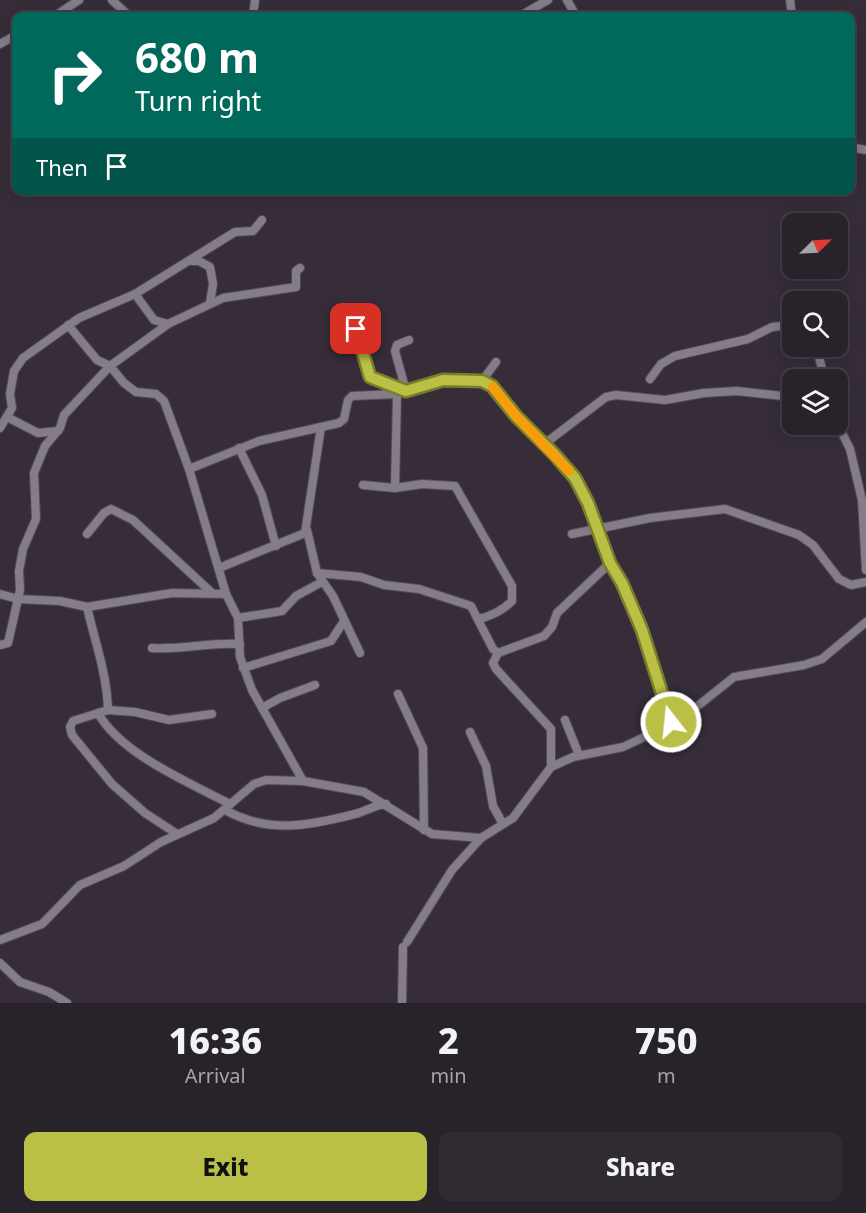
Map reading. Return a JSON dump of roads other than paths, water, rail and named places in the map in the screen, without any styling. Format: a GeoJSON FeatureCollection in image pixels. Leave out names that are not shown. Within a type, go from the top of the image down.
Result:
{"type":"FeatureCollection","features":[{"type":"Feature","properties":{"kind":"street"},"geometry":{"type":"LineString","coordinates":[[69,12],[79,0]]}},
{"type":"Feature","properties":{"kind":"street"},"geometry":{"type":"LineString","coordinates":[[112,0],[125,12]]}},
{"type":"Feature","properties":{"kind":"street"},"geometry":{"type":"LineString","coordinates":[[527,12],[548,0]]}},
{"type":"Feature","properties":{"kind":"street"},"geometry":{"type":"LineString","coordinates":[[0,428],[12,404],[10,391],[17,366],[23,358],[84,315],[135,294],[192,261],[235,232],[253,231],[261,220]]}},
{"type":"Feature","properties":{"kind":"street"},"geometry":{"type":"LineString","coordinates":[[192,261],[199,261],[210,267],[213,284],[210,303]]}},
{"type":"Feature","properties":{"kind":"street"},"geometry":{"type":"LineString","coordinates":[[0,645],[8,643],[18,599],[23,549],[36,519],[34,473],[45,446],[58,431],[64,416],[110,366],[168,324],[210,303],[244,294],[296,287],[296,271],[300,268]]}},
{"type":"Feature","properties":{"kind":"street"},"geometry":{"type":"LineString","coordinates":[[135,294],[154,320],[168,324]]}},
{"type":"Feature","properties":{"kind":"street"},"geometry":{"type":"LineString","coordinates":[[68,325],[97,360],[110,366],[136,393],[156,394],[164,401],[189,469],[226,594],[238,618],[243,668],[262,708],[303,781]]}},
{"type":"Feature","properties":{"kind":"street"},"geometry":{"type":"LineString","coordinates":[[650,379],[662,364],[675,356],[748,339],[772,327],[782,326]]}},
{"type":"Feature","properties":{"kind":"street"},"geometry":{"type":"LineString","coordinates":[[356,329],[370,377],[406,389]]}},
{"type":"Feature","properties":{"kind":"street"},"geometry":{"type":"LineString","coordinates":[[406,389],[394,351],[397,345],[409,340]]}},
{"type":"Feature","properties":{"kind":"street"},"geometry":{"type":"LineString","coordinates":[[482,381],[496,362]]}},
{"type":"Feature","properties":{"kind":"street"},"geometry":{"type":"LineString","coordinates":[[189,469],[239,448],[343,421],[348,398],[352,396],[397,394],[406,389],[443,380],[482,381],[492,386],[575,478],[610,563],[622,583],[642,630],[671,722]]}},
{"type":"Feature","properties":{"kind":"street"},"geometry":{"type":"LineString","coordinates":[[543,445],[606,397],[616,395],[665,400],[704,393],[737,391],[782,396]]}},
{"type":"Feature","properties":{"kind":"street"},"geometry":{"type":"LineString","coordinates":[[395,488],[397,394]]}},
{"type":"Feature","properties":{"kind":"street"},"geometry":{"type":"LineString","coordinates":[[7,417],[38,433],[58,431]]}},
{"type":"Feature","properties":{"kind":"street"},"geometry":{"type":"LineString","coordinates":[[321,427],[308,504],[307,530],[317,573],[333,596],[360,653]]}},
{"type":"Feature","properties":{"kind":"street"},"geometry":{"type":"LineString","coordinates":[[843,435],[850,449],[862,500],[866,570]]}},
{"type":"Feature","properties":{"kind":"street"},"geometry":{"type":"LineString","coordinates":[[239,448],[262,495],[276,546]]}},
{"type":"Feature","properties":{"kind":"street"},"geometry":{"type":"LineString","coordinates":[[363,485],[395,488],[450,484],[457,489],[512,586],[512,601],[506,607],[489,617],[478,619]]}},
{"type":"Feature","properties":{"kind":"street"},"geometry":{"type":"LineString","coordinates":[[87,534],[104,513],[111,509],[117,510],[133,520],[211,592]]}},
{"type":"Feature","properties":{"kind":"street"},"geometry":{"type":"LineString","coordinates":[[572,534],[650,518],[724,509],[799,535],[813,545],[839,579],[851,585],[866,582]]}},
{"type":"Feature","properties":{"kind":"street"},"geometry":{"type":"LineString","coordinates":[[219,568],[276,546],[307,530]]}},
{"type":"Feature","properties":{"kind":"street"},"geometry":{"type":"LineString","coordinates":[[551,767],[551,729],[493,663],[498,653],[544,636],[552,627],[557,613],[610,563]]}},
{"type":"Feature","properties":{"kind":"street"},"geometry":{"type":"LineString","coordinates":[[317,573],[361,577],[384,585],[419,589],[471,606],[493,649],[498,653]]}},
{"type":"Feature","properties":{"kind":"street"},"geometry":{"type":"LineString","coordinates":[[238,618],[282,611],[296,596],[322,582]]}},
{"type":"Feature","properties":{"kind":"street"},"geometry":{"type":"LineString","coordinates":[[0,594],[18,599],[60,602],[87,607],[172,593],[226,594]]}},
{"type":"Feature","properties":{"kind":"street"},"geometry":{"type":"LineString","coordinates":[[87,607],[94,643],[105,669],[108,710]]}},
{"type":"Feature","properties":{"kind":"street"},"geometry":{"type":"LineString","coordinates":[[243,668],[331,641],[344,621]]}},
{"type":"Feature","properties":{"kind":"street"},"geometry":{"type":"LineString","coordinates":[[402,1003],[405,944],[452,870],[481,838],[503,824],[524,806],[551,767],[579,755],[623,747],[697,707],[724,682],[734,677],[804,664],[822,658],[866,622]]}},
{"type":"Feature","properties":{"kind":"street"},"geometry":{"type":"LineString","coordinates":[[152,648],[183,649],[211,644],[240,644]]}},
{"type":"Feature","properties":{"kind":"street"},"geometry":{"type":"LineString","coordinates":[[262,708],[280,698],[315,685]]}},
{"type":"Feature","properties":{"kind":"street"},"geometry":{"type":"LineString","coordinates":[[398,694],[423,748],[424,830]]}},
{"type":"Feature","properties":{"kind":"street"},"geometry":{"type":"LineString","coordinates":[[177,834],[145,813],[112,784],[72,735],[70,726],[73,720],[108,710],[135,712],[169,720],[212,714]]}},
{"type":"Feature","properties":{"kind":"street"},"geometry":{"type":"LineString","coordinates":[[98,713],[106,728],[126,745],[251,823],[285,827],[335,819],[386,804]]}},
{"type":"Feature","properties":{"kind":"street"},"geometry":{"type":"LineString","coordinates":[[565,720],[579,755]]}},
{"type":"Feature","properties":{"kind":"street"},"geometry":{"type":"LineString","coordinates":[[470,732],[486,766],[493,806],[503,824]]}},
{"type":"Feature","properties":{"kind":"street"},"geometry":{"type":"LineString","coordinates":[[0,940],[42,924],[80,885],[124,866],[177,834],[205,823],[261,781],[303,781],[354,789],[386,804],[424,830],[439,836],[481,838]]}},
{"type":"Feature","properties":{"kind":"street"},"geometry":{"type":"LineString","coordinates":[[0,963],[20,982],[49,992],[67,1003]]}}]}
